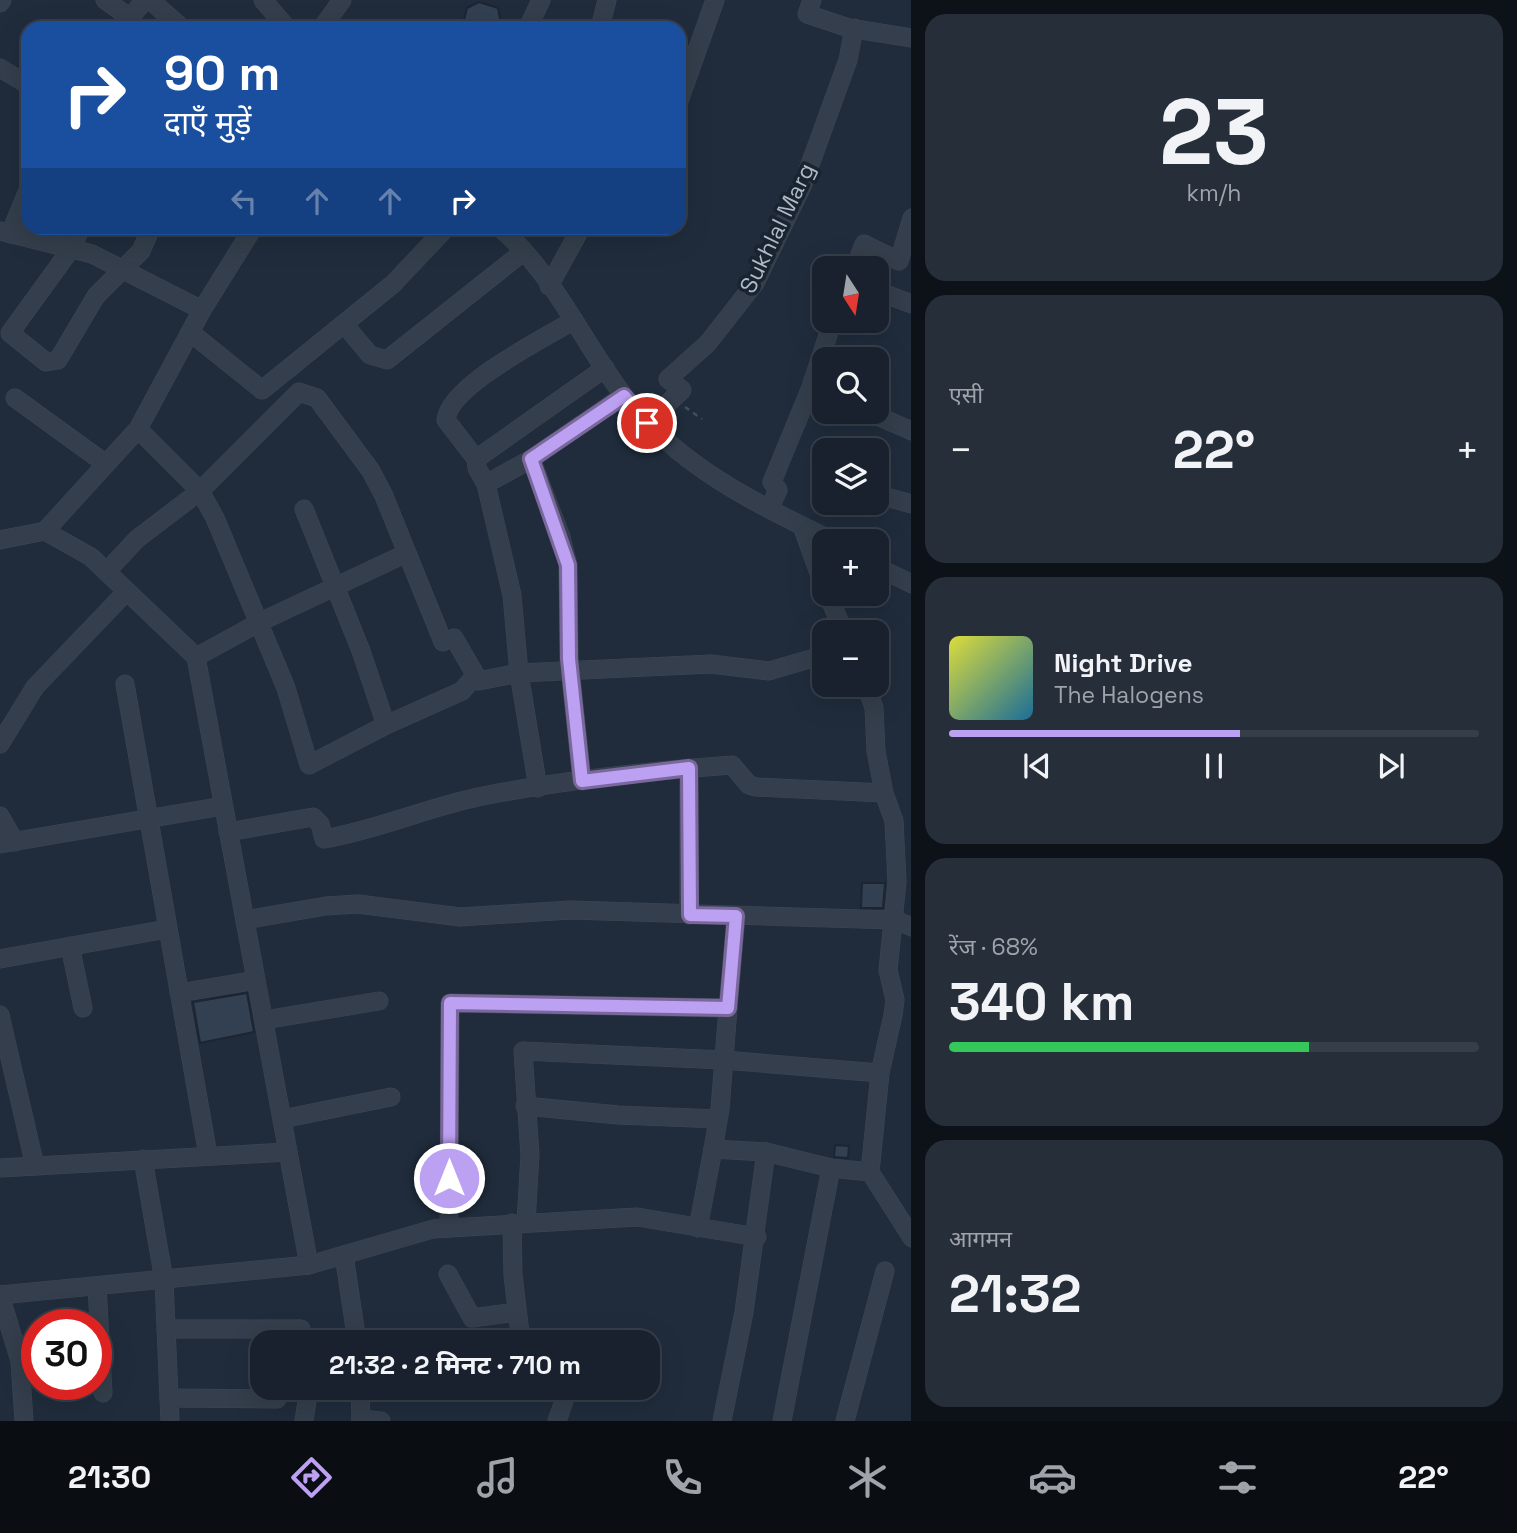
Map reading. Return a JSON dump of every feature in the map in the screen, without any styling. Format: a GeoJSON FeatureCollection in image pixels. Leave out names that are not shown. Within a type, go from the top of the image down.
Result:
{"type":"FeatureCollection","features":[{"type":"Feature","properties":{"kind":"street"},"geometry":{"type":"LineString","coordinates":[[105,0],[124,21]]}},
{"type":"Feature","properties":{"kind":"street"},"geometry":{"type":"LineString","coordinates":[[126,21],[147,0],[173,21]]}},
{"type":"Feature","properties":{"kind":"street"},"geometry":{"type":"LineString","coordinates":[[263,0],[281,21]]}},
{"type":"Feature","properties":{"kind":"street"},"geometry":{"type":"LineString","coordinates":[[327,21],[342,0]]}},
{"type":"Feature","properties":{"kind":"street"},"geometry":{"type":"LineString","coordinates":[[531,21],[541,0]]}},
{"type":"Feature","properties":{"kind":"street"},"geometry":{"type":"LineString","coordinates":[[602,21],[607,0]]}},
{"type":"Feature","properties":{"kind":"street"},"geometry":{"type":"LineString","coordinates":[[686,81],[715,0]]}},
{"type":"Feature","properties":{"kind":"street"},"geometry":{"type":"LineString","coordinates":[[812,0],[807,14],[854,28],[911,38]]}},
{"type":"Feature","properties":{"kind":"street","name":"Sukhlal Marg"},"geometry":{"type":"LineString","coordinates":[[674,400],[682,390],[668,379],[708,344],[755,283],[803,184],[848,60],[854,28]]}},
{"type":"Feature","properties":{"kind":"street"},"geometry":{"type":"LineString","coordinates":[[0,68],[21,81]]}},
{"type":"Feature","properties":{"kind":"street"},"geometry":{"type":"LineString","coordinates":[[21,203],[5,233],[92,254],[202,310]]}},
{"type":"Feature","properties":{"kind":"street"},"geometry":{"type":"LineString","coordinates":[[860,256],[864,244],[905,263],[911,224]]}},
{"type":"Feature","properties":{"kind":"street"},"geometry":{"type":"LineString","coordinates":[[77,235],[71,249],[10,333],[46,362],[58,360],[96,296],[141,251],[148,235]]}},
{"type":"Feature","properties":{"kind":"street"},"geometry":{"type":"LineString","coordinates":[[0,540],[45,531],[138,429],[202,310],[249,235]]}},
{"type":"Feature","properties":{"kind":"street"},"geometry":{"type":"LineString","coordinates":[[190,332],[262,390],[394,284],[440,235]]}},
{"type":"Feature","properties":{"kind":"street"},"geometry":{"type":"LineString","coordinates":[[507,235],[523,252],[574,320],[624,396],[671,448],[741,494],[812,531]]}},
{"type":"Feature","properties":{"kind":"street"},"geometry":{"type":"LineString","coordinates":[[549,286],[577,235]]}},
{"type":"Feature","properties":{"kind":"street"},"geometry":{"type":"LineString","coordinates":[[344,324],[370,355],[387,360],[523,252]]}},
{"type":"Feature","properties":{"kind":"street"},"geometry":{"type":"LineString","coordinates":[[889,295],[911,304]]}},
{"type":"Feature","properties":{"kind":"street"},"geometry":{"type":"LineString","coordinates":[[538,788],[519,673],[512,594],[486,484],[477,468],[476,459],[446,420],[447,409],[471,384],[574,320]]}},
{"type":"Feature","properties":{"kind":"street"},"geometry":{"type":"LineString","coordinates":[[476,459],[605,368]]}},
{"type":"Feature","properties":{"kind":"street"},"geometry":{"type":"LineString","coordinates":[[107,571],[137,538],[200,491],[299,392],[317,398],[371,471],[449,640],[479,681],[519,673],[711,664],[769,671],[812,658]]}},
{"type":"Feature","properties":{"kind":"street"},"geometry":{"type":"LineString","coordinates":[[486,484],[531,459],[624,396]]}},
{"type":"Feature","properties":{"kind":"street"},"geometry":{"type":"LineString","coordinates":[[15,398],[106,464]]}},
{"type":"Feature","properties":{"kind":"street"},"geometry":{"type":"LineString","coordinates":[[647,423],[674,400]]}},
{"type":"Feature","properties":{"kind":"street"},"geometry":{"type":"LineString","coordinates":[[770,507],[778,490],[772,482],[812,402]]}},
{"type":"Feature","properties":{"kind":"street"},"geometry":{"type":"LineString","coordinates":[[889,421],[911,431]]}},
{"type":"Feature","properties":{"kind":"street"},"geometry":{"type":"LineString","coordinates":[[138,429],[200,491],[215,518],[286,688],[309,765],[386,725],[462,691],[474,677]]}},
{"type":"Feature","properties":{"kind":"street"},"geometry":{"type":"LineString","coordinates":[[531,459],[568,565],[571,672],[582,781]]}},
{"type":"Feature","properties":{"kind":"street"},"geometry":{"type":"LineString","coordinates":[[889,499],[911,505]]}},
{"type":"Feature","properties":{"kind":"street"},"geometry":{"type":"LineString","coordinates":[[304,509],[361,651],[386,725]]}},
{"type":"Feature","properties":{"kind":"street"},"geometry":{"type":"LineString","coordinates":[[802,526],[812,554]]}},
{"type":"Feature","properties":{"kind":"street"},"geometry":{"type":"LineString","coordinates":[[45,531],[91,557],[195,657],[309,1265]]}},
{"type":"Feature","properties":{"kind":"street"},"geometry":{"type":"LineString","coordinates":[[195,657],[260,622],[407,553]]}},
{"type":"Feature","properties":{"kind":"street"},"geometry":{"type":"LineString","coordinates":[[889,573],[911,584]]}},
{"type":"Feature","properties":{"kind":"street"},"geometry":{"type":"LineString","coordinates":[[0,744],[35,687],[127,591]]}},
{"type":"Feature","properties":{"kind":"street"},"geometry":{"type":"LineString","coordinates":[[125,684],[208,1155]]}},
{"type":"Feature","properties":{"kind":"street"},"geometry":{"type":"LineString","coordinates":[[870,697],[874,708],[876,751],[895,832],[903,923],[888,970],[895,1000],[894,1015],[880,1073],[870,1172],[911,1236]]}},
{"type":"Feature","properties":{"kind":"street"},"geometry":{"type":"LineString","coordinates":[[228,832],[313,817],[320,824],[324,839],[358,833],[477,797],[582,781],[732,765],[749,785],[757,787],[884,793]]}},
{"type":"Feature","properties":{"kind":"street"},"geometry":{"type":"LineString","coordinates":[[689,768],[690,915]]}},
{"type":"Feature","properties":{"kind":"street"},"geometry":{"type":"LineString","coordinates":[[0,816],[7,843],[223,806]]}},
{"type":"Feature","properties":{"kind":"street"},"geometry":{"type":"LineString","coordinates":[[245,920],[326,906],[358,904],[460,917],[570,910],[903,923]]}},
{"type":"Feature","properties":{"kind":"street"},"geometry":{"type":"LineString","coordinates":[[698,1228],[718,1119],[736,916]]}},
{"type":"Feature","properties":{"kind":"street"},"geometry":{"type":"LineString","coordinates":[[0,959],[167,929]]}},
{"type":"Feature","properties":{"kind":"street"},"geometry":{"type":"LineString","coordinates":[[71,946],[83,1008]]}},
{"type":"Feature","properties":{"kind":"street"},"geometry":{"type":"LineString","coordinates":[[179,993],[256,980]]}},
{"type":"Feature","properties":{"kind":"street"},"geometry":{"type":"LineString","coordinates":[[264,1020],[379,1000]]}},
{"type":"Feature","properties":{"kind":"street"},"geometry":{"type":"LineString","coordinates":[[449,1228],[450,1003],[728,1008]]}},
{"type":"Feature","properties":{"kind":"street"},"geometry":{"type":"LineString","coordinates":[[0,1015],[35,1166]]}},
{"type":"Feature","properties":{"kind":"street"},"geometry":{"type":"LineString","coordinates":[[519,1330],[517,1312],[519,1223],[530,1155],[523,1052],[554,1050],[724,1060],[880,1073]]}},
{"type":"Feature","properties":{"kind":"street"},"geometry":{"type":"LineString","coordinates":[[282,1119],[391,1097]]}},
{"type":"Feature","properties":{"kind":"street"},"geometry":{"type":"LineString","coordinates":[[525,1106],[618,1115],[718,1119]]}},
{"type":"Feature","properties":{"kind":"street"},"geometry":{"type":"LineString","coordinates":[[713,1149],[766,1152],[831,1168],[870,1172]]}},
{"type":"Feature","properties":{"kind":"street"},"geometry":{"type":"LineString","coordinates":[[0,1168],[288,1152]]}},
{"type":"Feature","properties":{"kind":"street"},"geometry":{"type":"LineString","coordinates":[[722,1421],[757,1237],[766,1152]]}},
{"type":"Feature","properties":{"kind":"street"},"geometry":{"type":"LineString","coordinates":[[143,1159],[164,1280],[170,1421]]}},
{"type":"Feature","properties":{"kind":"street"},"geometry":{"type":"LineString","coordinates":[[782,1421],[831,1168]]}},
{"type":"Feature","properties":{"kind":"street"},"geometry":{"type":"LineString","coordinates":[[24,1421],[20,1361],[0,1295],[309,1265],[433,1229],[637,1217],[757,1237]]}},
{"type":"Feature","properties":{"kind":"street"},"geometry":{"type":"LineString","coordinates":[[344,1255],[355,1330]]}},
{"type":"Feature","properties":{"kind":"street"},"geometry":{"type":"LineString","coordinates":[[845,1421],[885,1271]]}},
{"type":"Feature","properties":{"kind":"street"},"geometry":{"type":"LineString","coordinates":[[448,1274],[472,1318],[517,1312]]}},
{"type":"Feature","properties":{"kind":"street"},"geometry":{"type":"LineString","coordinates":[[97,1286],[98,1309]]}},
{"type":"Feature","properties":{"kind":"street"},"geometry":{"type":"LineString","coordinates":[[166,1329],[301,1329]]}},
{"type":"Feature","properties":{"kind":"street"},"geometry":{"type":"LineString","coordinates":[[169,1398],[250,1399]]}},
{"type":"Feature","properties":{"kind":"street"},"geometry":{"type":"LineString","coordinates":[[304,1421],[307,1400]]}},
{"type":"Feature","properties":{"kind":"street"},"geometry":{"type":"LineString","coordinates":[[360,1400],[361,1420],[381,1421]]}},
{"type":"Feature","properties":{"kind":"street"},"geometry":{"type":"LineString","coordinates":[[557,1421],[564,1400]]}},
{"type":"Feature","properties":{"kind":"path"},"geometry":{"type":"LineString","coordinates":[[674,400],[702,419]]}},
{"type":"Feature","properties":{"kind":"building"},"geometry":{"type":"Polygon","coordinates":[[[479,2],[498,8],[501,21],[464,21],[467,8],[479,2]]]}},
{"type":"Feature","properties":{"kind":"building"},"geometry":{"type":"Polygon","coordinates":[[[862,883],[885,883],[883,908],[861,908],[862,883]]]}},
{"type":"Feature","properties":{"kind":"building"},"geometry":{"type":"Polygon","coordinates":[[[247,993],[254,1032],[200,1043],[193,1002],[247,993]]]}},
{"type":"Feature","properties":{"kind":"building"},"geometry":{"type":"Polygon","coordinates":[[[835,1145],[849,1146],[848,1158],[834,1157],[835,1145]]]}},
{"type":"Feature","properties":{"kind":"route"},"geometry":{"type":"LineString","coordinates":[[449,1178],[450,1003],[728,1008],[736,916],[690,915],[689,768],[582,781],[569,659],[568,565],[561,537],[531,459],[624,396],[647,423]]}}]}
